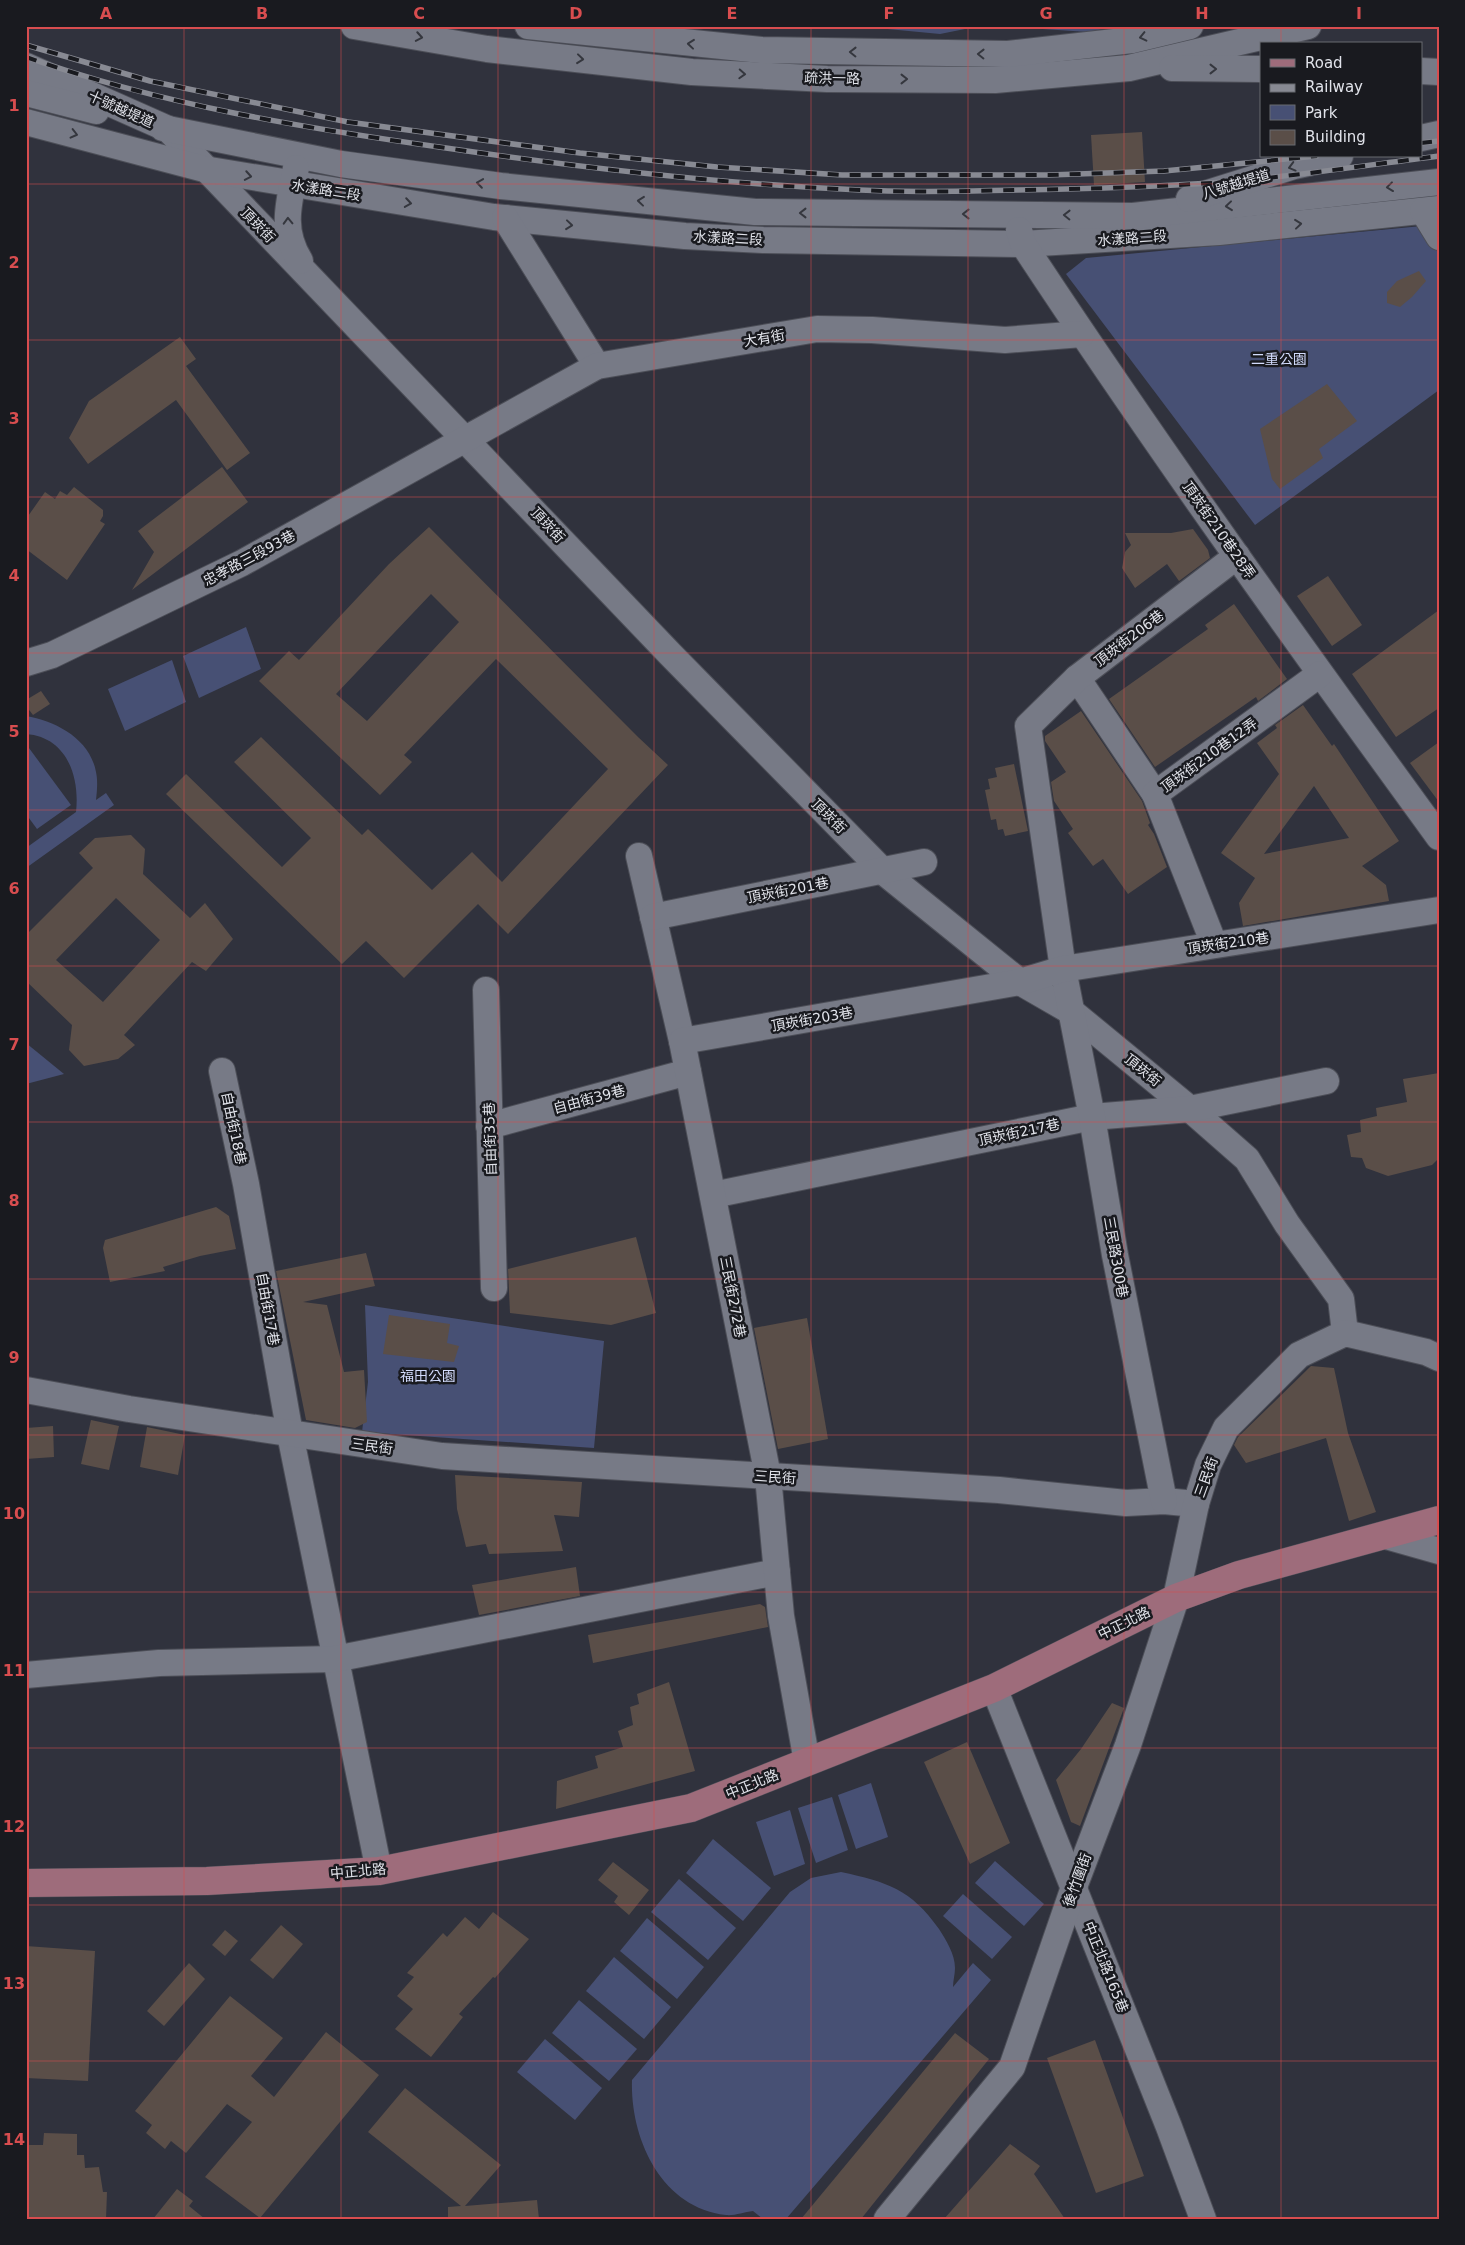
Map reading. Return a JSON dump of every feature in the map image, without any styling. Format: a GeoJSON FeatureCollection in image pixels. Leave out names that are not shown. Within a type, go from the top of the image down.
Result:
{"type":"FeatureCollection","features":[{"type":"Feature","properties":{"kind":"main road","name":"中正北路"},"geometry":{"type":"LineString","coordinates":[[26,1883],[208,1881],[379,1871],[691,1808],[994,1688],[1176,1598],[1238,1575],[1439,1520]]}},
{"type":"Feature","properties":{"kind":"street","name":"疏洪一路"},"geometry":{"type":"LineString","coordinates":[[354,26],[487,49],[692,72],[827,79],[995,80],[1129,68],[1308,26]]}},
{"type":"Feature","properties":{"kind":"street","name":"疏洪一路"},"geometry":{"type":"LineString","coordinates":[[528,26],[761,50],[1008,54],[1132,40],[1190,26]]}},
{"type":"Feature","properties":{"kind":"street","name":"十號越堤道"},"geometry":{"type":"LineString","coordinates":[[26,66],[168,129],[204,169]]}},
{"type":"Feature","properties":{"kind":"street"},"geometry":{"type":"LineString","coordinates":[[1129,68],[1260,69]]}},
{"type":"Feature","properties":{"kind":"street"},"geometry":{"type":"LineString","coordinates":[[1422,71],[1439,72]]}},
{"type":"Feature","properties":{"kind":"street","name":"水漾路二段"},"geometry":{"type":"LineString","coordinates":[[26,93],[168,129],[341,164],[501,186],[755,212],[1133,216],[1439,182]]}},
{"type":"Feature","properties":{"kind":"street","name":"水漾路二段"},"geometry":{"type":"LineString","coordinates":[[26,122],[204,169],[505,218],[685,236],[782,240],[1023,244],[1219,232],[1431,210]]}},
{"type":"Feature","properties":{"kind":"street"},"geometry":{"type":"LineString","coordinates":[[1422,138],[1439,134]]}},
{"type":"Feature","properties":{"kind":"street","name":"頂崁街"},"geometry":{"type":"LineString","coordinates":[[298,156],[286,219],[291,246],[312,280]]}},
{"type":"Feature","properties":{"kind":"street","name":"八號越堤道"},"geometry":{"type":"LineString","coordinates":[[1133,216],[1294,166],[1331,158]]}},
{"type":"Feature","properties":{"kind":"street","name":"頂崁街"},"geometry":{"type":"LineString","coordinates":[[204,169],[466,439],[711,697],[884,871],[1020,982],[1072,1012],[1190,1109],[1247,1159],[1287,1224],[1341,1299],[1345,1333]]}},
{"type":"Feature","properties":{"kind":"street"},"geometry":{"type":"LineString","coordinates":[[1431,210],[1439,237]]}},
{"type":"Feature","properties":{"kind":"street","name":"頂崁街210巷28弄"},"geometry":{"type":"LineString","coordinates":[[1014,215],[1023,244],[1082,334],[1320,674],[1439,837]]}},
{"type":"Feature","properties":{"kind":"street"},"geometry":{"type":"LineString","coordinates":[[505,218],[597,366]]}},
{"type":"Feature","properties":{"kind":"street","name":"大有街"},"geometry":{"type":"LineString","coordinates":[[466,439],[597,366],[817,329],[872,330],[1005,340],[1082,334]]}},
{"type":"Feature","properties":{"kind":"street","name":"忠孝路三段93巷"},"geometry":{"type":"LineString","coordinates":[[26,663],[52,655],[242,563],[466,439]]}},
{"type":"Feature","properties":{"kind":"street","name":"頂崁街206巷"},"geometry":{"type":"LineString","coordinates":[[1028,726],[1077,678],[1237,556]]}},
{"type":"Feature","properties":{"kind":"street","name":"頂崁街210巷12弄"},"geometry":{"type":"LineString","coordinates":[[1214,944],[1155,794],[1320,674]]}},
{"type":"Feature","properties":{"kind":"street"},"geometry":{"type":"LineString","coordinates":[[1077,678],[1155,794]]}},
{"type":"Feature","properties":{"kind":"street","name":"三民路300巷"},"geometry":{"type":"LineString","coordinates":[[1028,726],[1063,968],[1092,1117],[1115,1255],[1164,1502]]}},
{"type":"Feature","properties":{"kind":"street"},"geometry":{"type":"LineString","coordinates":[[639,856],[688,1072]]}},
{"type":"Feature","properties":{"kind":"street","name":"頂崁街201巷"},"geometry":{"type":"LineString","coordinates":[[653,918],[924,862]]}},
{"type":"Feature","properties":{"kind":"street","name":"頂崁街210巷"},"geometry":{"type":"LineString","coordinates":[[1020,982],[1063,968],[1439,910]]}},
{"type":"Feature","properties":{"kind":"street","name":"頂崁街203巷"},"geometry":{"type":"LineString","coordinates":[[682,1041],[1020,982]]}},
{"type":"Feature","properties":{"kind":"street","name":"自由街35巷"},"geometry":{"type":"LineString","coordinates":[[486,990],[494,1288]]}},
{"type":"Feature","properties":{"kind":"street","name":"自由街18巷"},"geometry":{"type":"LineString","coordinates":[[222,1071],[246,1184]]}},
{"type":"Feature","properties":{"kind":"street","name":"自由街39巷"},"geometry":{"type":"LineString","coordinates":[[490,1126],[688,1072]]}},
{"type":"Feature","properties":{"kind":"street","name":"三民街272巷"},"geometry":{"type":"LineString","coordinates":[[688,1072],[768,1476],[781,1616],[807,1762]]}},
{"type":"Feature","properties":{"kind":"street","name":"頂崁街217巷"},"geometry":{"type":"LineString","coordinates":[[713,1195],[1092,1117],[1190,1109],[1326,1081]]}},
{"type":"Feature","properties":{"kind":"street","name":"自由街17巷"},"geometry":{"type":"LineString","coordinates":[[246,1184],[290,1434],[379,1871]]}},
{"type":"Feature","properties":{"kind":"street"},"geometry":{"type":"LineString","coordinates":[[1345,1333],[1426,1352],[1439,1358]]}},
{"type":"Feature","properties":{"kind":"street","name":"三民街"},"geometry":{"type":"LineString","coordinates":[[26,1390],[129,1409],[442,1456],[999,1490],[1126,1503],[1164,1502],[1196,1504],[1208,1465],[1226,1428],[1299,1355],[1345,1333]]}},
{"type":"Feature","properties":{"kind":"street","name":"後竹圍街"},"geometry":{"type":"LineString","coordinates":[[887,2219],[1012,2067],[1074,1887],[1128,1745],[1176,1598],[1196,1504]]}},
{"type":"Feature","properties":{"kind":"street"},"geometry":{"type":"LineString","coordinates":[[1386,1536],[1439,1551]]}},
{"type":"Feature","properties":{"kind":"street"},"geometry":{"type":"LineString","coordinates":[[26,1675],[158,1663],[335,1659],[776,1572]]}},
{"type":"Feature","properties":{"kind":"street","name":"中正北路165巷"},"geometry":{"type":"LineString","coordinates":[[994,1688],[1074,1887],[1203,2219]]}},
{"type":"Feature","properties":{"kind":"green space"},"geometry":{"type":"Polygon","coordinates":[[[856,26],[980,26],[940,34],[856,26]]]}},
{"type":"Feature","properties":{"kind":"green space"},"geometry":{"type":"Polygon","coordinates":[[[995,26],[1119,26],[1088,32],[995,26]]]}},
{"type":"Feature","properties":{"kind":"green space","name":"二重公園"},"geometry":{"type":"Polygon","coordinates":[[[1422,226],[1439,254],[1439,390],[1255,525],[1066,274],[1086,258],[1422,226]]]}},
{"type":"Feature","properties":{"kind":"green space"},"geometry":{"type":"Polygon","coordinates":[[[246,627],[261,669],[199,698],[183,656],[246,627]]]}},
{"type":"Feature","properties":{"kind":"green space"},"geometry":{"type":"Polygon","coordinates":[[[172,660],[186,702],[125,731],[108,689],[172,660]]]}},
{"type":"Feature","properties":{"kind":"green space"},"geometry":{"type":"Polygon","coordinates":[[[26,716],[60,727],[79,741],[87,750],[96,772],[96,800],[106,793],[114,805],[26,868],[26,848],[76,812],[77,799],[76,785],[68,761],[52,743],[40,737],[26,734],[26,716]]]}},
{"type":"Feature","properties":{"kind":"green space"},"geometry":{"type":"Polygon","coordinates":[[[26,744],[71,805],[37,829],[26,814],[26,744]]]}},
{"type":"Feature","properties":{"kind":"green space"},"geometry":{"type":"Polygon","coordinates":[[[26,1043],[64,1074],[26,1084],[26,1043]]]}},
{"type":"Feature","properties":{"kind":"green space","name":"福田公園"},"geometry":{"type":"Polygon","coordinates":[[[365,1305],[604,1341],[594,1448],[362,1432],[368,1382],[365,1305]]]}},
{"type":"Feature","properties":{"kind":"green space"},"geometry":{"type":"Polygon","coordinates":[[[871,1783],[888,1837],[856,1849],[838,1795],[871,1783]]]}},
{"type":"Feature","properties":{"kind":"green space"},"geometry":{"type":"Polygon","coordinates":[[[832,1797],[848,1850],[816,1863],[798,1808],[832,1797]]]}},
{"type":"Feature","properties":{"kind":"green space"},"geometry":{"type":"Polygon","coordinates":[[[790,1810],[805,1864],[774,1876],[756,1822],[790,1810]]]}},
{"type":"Feature","properties":{"kind":"green space"},"geometry":{"type":"Polygon","coordinates":[[[713,1839],[771,1888],[743,1921],[686,1873],[713,1839]]]}},
{"type":"Feature","properties":{"kind":"green space"},"geometry":{"type":"Polygon","coordinates":[[[995,1861],[1044,1904],[1024,1926],[975,1883],[995,1861]]]}},
{"type":"Feature","properties":{"kind":"green space"},"geometry":{"type":"Polygon","coordinates":[[[841,1872],[897,1889],[908,1896],[929,1915],[952,1952],[955,1963],[953,1987],[973,1963],[991,1980],[786,2219],[763,2219],[753,2211],[726,2215],[703,2210],[684,2199],[667,2185],[654,2167],[637,2125],[632,2080],[790,1892],[811,1878],[841,1872]]]}},
{"type":"Feature","properties":{"kind":"green space"},"geometry":{"type":"Polygon","coordinates":[[[679,1879],[736,1928],[708,1960],[651,1912],[679,1879]]]}},
{"type":"Feature","properties":{"kind":"green space"},"geometry":{"type":"Polygon","coordinates":[[[963,1894],[1012,1937],[992,1959],[943,1916],[963,1894]]]}},
{"type":"Feature","properties":{"kind":"green space"},"geometry":{"type":"Polygon","coordinates":[[[647,1918],[704,1967],[677,1999],[620,1951],[647,1918]]]}},
{"type":"Feature","properties":{"kind":"green space"},"geometry":{"type":"Polygon","coordinates":[[[614,1957],[671,2007],[644,2039],[586,1991],[614,1957]]]}},
{"type":"Feature","properties":{"kind":"green space"},"geometry":{"type":"Polygon","coordinates":[[[579,2000],[637,2049],[609,2081],[552,2033],[579,2000]]]}},
{"type":"Feature","properties":{"kind":"green space"},"geometry":{"type":"Polygon","coordinates":[[[545,2039],[602,2088],[575,2120],[517,2072],[545,2039]]]}},
{"type":"Feature","properties":{"kind":"building"},"geometry":{"type":"Polygon","coordinates":[[[1142,132],[1145,182],[1094,185],[1091,135],[1142,132]]]}},
{"type":"Feature","properties":{"kind":"building"},"geometry":{"type":"Polygon","coordinates":[[[1419,271],[1426,281],[1412,297],[1400,307],[1387,303],[1387,292],[1397,281],[1419,271]]]}},
{"type":"Feature","properties":{"kind":"building"},"geometry":{"type":"Polygon","coordinates":[[[180,337],[196,359],[186,366],[250,453],[227,470],[176,400],[88,464],[69,438],[89,401],[180,337]]]}},
{"type":"Feature","properties":{"kind":"building"},"geometry":{"type":"Polygon","coordinates":[[[1327,384],[1357,421],[1319,449],[1323,458],[1280,489],[1272,479],[1260,429],[1327,384]]]}},
{"type":"Feature","properties":{"kind":"building"},"geometry":{"type":"Polygon","coordinates":[[[222,467],[248,502],[132,590],[154,552],[138,531],[222,467]]]}},
{"type":"Feature","properties":{"kind":"building"},"geometry":{"type":"Polygon","coordinates":[[[74,487],[103,510],[103,516],[100,521],[105,524],[67,580],[26,549],[26,519],[45,492],[55,499],[60,491],[67,495],[74,487]]]}},
{"type":"Feature","properties":{"kind":"building"},"geometry":{"type":"Polygon","coordinates":[[[429,527],[668,765],[508,934],[478,904],[404,978],[366,941],[342,964],[166,794],[186,774],[282,867],[311,838],[234,762],[261,737],[362,835],[368,829],[432,890],[472,852],[502,882],[608,769],[496,659],[404,755],[412,762],[380,795],[259,681],[289,651],[299,660],[389,564],[429,527]],[[431,594],[336,694],[367,721],[459,622],[431,594]]]}},
{"type":"Feature","properties":{"kind":"building"},"geometry":{"type":"Polygon","coordinates":[[[1193,529],[1208,550],[1210,558],[1179,581],[1167,564],[1135,588],[1122,568],[1125,552],[1131,545],[1125,533],[1171,533],[1193,529]]]}},
{"type":"Feature","properties":{"kind":"building"},"geometry":{"type":"Polygon","coordinates":[[[1328,576],[1362,625],[1332,646],[1297,596],[1328,576]]]}},
{"type":"Feature","properties":{"kind":"building"},"geometry":{"type":"Polygon","coordinates":[[[1234,604],[1287,679],[1258,701],[1256,697],[1155,767],[1109,699],[1208,629],[1205,625],[1234,604]]]}},
{"type":"Feature","properties":{"kind":"building"},"geometry":{"type":"Polygon","coordinates":[[[1439,610],[1439,708],[1396,737],[1352,674],[1439,610]]]}},
{"type":"Feature","properties":{"kind":"building"},"geometry":{"type":"Polygon","coordinates":[[[41,691],[50,704],[33,715],[26,706],[26,700],[41,691]]]}},
{"type":"Feature","properties":{"kind":"building"},"geometry":{"type":"Polygon","coordinates":[[[1303,705],[1332,746],[1334,744],[1399,841],[1362,866],[1386,885],[1389,901],[1243,926],[1239,903],[1255,878],[1221,853],[1279,774],[1257,743],[1277,728],[1275,725],[1303,705]],[[1314,786],[1264,854],[1349,838],[1314,786]]]}},
{"type":"Feature","properties":{"kind":"building"},"geometry":{"type":"Polygon","coordinates":[[[1081,711],[1142,801],[1150,823],[1148,825],[1154,834],[1167,867],[1128,894],[1103,859],[1093,866],[1068,833],[1073,829],[1054,801],[1051,782],[1066,772],[1045,741],[1045,736],[1081,711]]]}},
{"type":"Feature","properties":{"kind":"building"},"geometry":{"type":"Polygon","coordinates":[[[1439,742],[1439,802],[1410,763],[1439,742]]]}},
{"type":"Feature","properties":{"kind":"building"},"geometry":{"type":"Polygon","coordinates":[[[1014,764],[1028,831],[1005,836],[1003,829],[998,830],[996,819],[991,820],[985,790],[990,789],[988,779],[997,777],[995,768],[1014,764]]]}},
{"type":"Feature","properties":{"kind":"building"},"geometry":{"type":"Polygon","coordinates":[[[131,835],[145,849],[143,874],[190,918],[205,903],[233,939],[206,971],[192,962],[124,1035],[135,1045],[118,1059],[84,1066],[69,1050],[72,1025],[26,981],[26,935],[93,868],[79,853],[95,838],[131,835]],[[116,898],[56,960],[103,1002],[160,940],[116,898]]]}},
{"type":"Feature","properties":{"kind":"building"},"geometry":{"type":"Polygon","coordinates":[[[1439,1073],[1439,1158],[1432,1165],[1388,1176],[1366,1168],[1362,1158],[1351,1157],[1347,1135],[1361,1132],[1360,1120],[1377,1116],[1376,1108],[1407,1102],[1403,1079],[1439,1073]]]}},
{"type":"Feature","properties":{"kind":"building"},"geometry":{"type":"Polygon","coordinates":[[[216,1207],[229,1216],[236,1249],[200,1256],[163,1267],[165,1271],[110,1282],[103,1248],[105,1240],[216,1207]]]}},
{"type":"Feature","properties":{"kind":"building"},"geometry":{"type":"Polygon","coordinates":[[[636,1237],[656,1313],[611,1325],[510,1313],[508,1269],[636,1237]]]}},
{"type":"Feature","properties":{"kind":"building"},"geometry":{"type":"Polygon","coordinates":[[[366,1253],[375,1286],[303,1302],[327,1305],[344,1372],[364,1370],[367,1422],[355,1428],[306,1420],[276,1271],[366,1253]]]}},
{"type":"Feature","properties":{"kind":"building"},"geometry":{"type":"Polygon","coordinates":[[[389,1315],[450,1324],[447,1343],[459,1346],[454,1362],[383,1354],[389,1315]]]}},
{"type":"Feature","properties":{"kind":"building"},"geometry":{"type":"Polygon","coordinates":[[[807,1318],[828,1439],[778,1449],[754,1328],[807,1318]]]}},
{"type":"Feature","properties":{"kind":"building"},"geometry":{"type":"Polygon","coordinates":[[[1311,1366],[1334,1368],[1348,1433],[1376,1512],[1349,1521],[1326,1438],[1246,1463],[1234,1445],[1238,1437],[1311,1366]]]}},
{"type":"Feature","properties":{"kind":"building"},"geometry":{"type":"Polygon","coordinates":[[[91,1420],[119,1426],[109,1470],[81,1464],[91,1420]]]}},
{"type":"Feature","properties":{"kind":"building"},"geometry":{"type":"Polygon","coordinates":[[[53,1426],[54,1457],[26,1459],[26,1428],[53,1426]]]}},
{"type":"Feature","properties":{"kind":"building"},"geometry":{"type":"Polygon","coordinates":[[[147,1427],[185,1435],[178,1475],[140,1467],[147,1427]]]}},
{"type":"Feature","properties":{"kind":"building"},"geometry":{"type":"Polygon","coordinates":[[[455,1475],[582,1482],[579,1517],[554,1515],[563,1551],[489,1554],[486,1544],[466,1547],[457,1509],[455,1475]]]}},
{"type":"Feature","properties":{"kind":"building"},"geometry":{"type":"Polygon","coordinates":[[[576,1567],[580,1596],[479,1615],[472,1585],[576,1567]]]}},
{"type":"Feature","properties":{"kind":"building"},"geometry":{"type":"Polygon","coordinates":[[[760,1604],[765,1607],[768,1627],[593,1663],[588,1635],[760,1604]]]}},
{"type":"Feature","properties":{"kind":"building"},"geometry":{"type":"Polygon","coordinates":[[[669,1682],[695,1771],[556,1809],[557,1781],[598,1768],[595,1756],[623,1747],[618,1731],[633,1725],[630,1707],[639,1704],[637,1694],[669,1682]]]}},
{"type":"Feature","properties":{"kind":"building"},"geometry":{"type":"Polygon","coordinates":[[[1112,1703],[1124,1708],[1080,1826],[1071,1822],[1056,1780],[1081,1749],[1112,1703]]]}},
{"type":"Feature","properties":{"kind":"building"},"geometry":{"type":"Polygon","coordinates":[[[967,1742],[1010,1843],[970,1864],[924,1762],[967,1742]]]}},
{"type":"Feature","properties":{"kind":"building"},"geometry":{"type":"Polygon","coordinates":[[[613,1862],[649,1890],[629,1915],[614,1902],[618,1896],[598,1880],[613,1862]]]}},
{"type":"Feature","properties":{"kind":"building"},"geometry":{"type":"Polygon","coordinates":[[[493,1912],[529,1939],[495,1978],[493,1977],[459,2014],[463,2017],[431,2057],[395,2029],[413,2009],[397,1996],[414,1977],[407,1973],[443,1933],[447,1937],[465,1917],[479,1929],[493,1912]]]}},
{"type":"Feature","properties":{"kind":"building"},"geometry":{"type":"Polygon","coordinates":[[[281,1925],[303,1944],[273,1979],[250,1960],[281,1925]]]}},
{"type":"Feature","properties":{"kind":"building"},"geometry":{"type":"Polygon","coordinates":[[[225,1930],[238,1941],[225,1956],[212,1945],[225,1930]]]}},
{"type":"Feature","properties":{"kind":"building"},"geometry":{"type":"Polygon","coordinates":[[[26,1946],[95,1951],[88,2081],[26,2078],[26,1946]]]}},
{"type":"Feature","properties":{"kind":"building"},"geometry":{"type":"Polygon","coordinates":[[[189,1963],[205,1979],[164,2026],[147,2011],[189,1963]]]}},
{"type":"Feature","properties":{"kind":"building"},"geometry":{"type":"Polygon","coordinates":[[[230,1996],[283,2038],[251,2076],[274,2097],[326,2032],[379,2075],[260,2218],[205,2177],[252,2122],[227,2104],[186,2153],[171,2141],[165,2149],[146,2133],[152,2125],[135,2111],[230,1996]]]}},
{"type":"Feature","properties":{"kind":"building"},"geometry":{"type":"Polygon","coordinates":[[[955,2033],[989,2059],[861,2219],[801,2219],[955,2033]]]}},
{"type":"Feature","properties":{"kind":"building"},"geometry":{"type":"Polygon","coordinates":[[[1095,2040],[1144,2176],[1096,2193],[1047,2058],[1095,2040]]]}},
{"type":"Feature","properties":{"kind":"building"},"geometry":{"type":"Polygon","coordinates":[[[405,2088],[501,2165],[465,2206],[537,2200],[539,2219],[448,2219],[448,2207],[461,2206],[368,2132],[405,2088]]]}},
{"type":"Feature","properties":{"kind":"building"},"geometry":{"type":"Polygon","coordinates":[[[44,2133],[77,2134],[77,2155],[84,2155],[85,2168],[99,2167],[103,2192],[107,2192],[106,2219],[26,2219],[26,2145],[43,2145],[44,2133]]]}},
{"type":"Feature","properties":{"kind":"building"},"geometry":{"type":"Polygon","coordinates":[[[1010,2144],[1040,2166],[1034,2174],[1065,2219],[944,2219],[1010,2144]]]}},
{"type":"Feature","properties":{"kind":"building"},"geometry":{"type":"Polygon","coordinates":[[[177,2189],[193,2201],[189,2206],[205,2219],[153,2219],[177,2189]]]}},
{"type":"Feature","properties":{"kind":"railway"},"geometry":{"type":"LineString","coordinates":[[26,45],[150,81],[348,122],[580,153],[717,167],[842,175],[1049,175],[1164,171],[1297,158]]}},
{"type":"Feature","properties":{"kind":"railway"},"geometry":{"type":"LineString","coordinates":[[26,57],[129,89],[181,102],[287,123],[549,162],[756,184],[919,192],[1199,184],[1306,174],[1439,156]]}},
{"type":"Feature","properties":{"kind":"railway"},"geometry":{"type":"LineString","coordinates":[[1422,143],[1439,141]]}}]}
